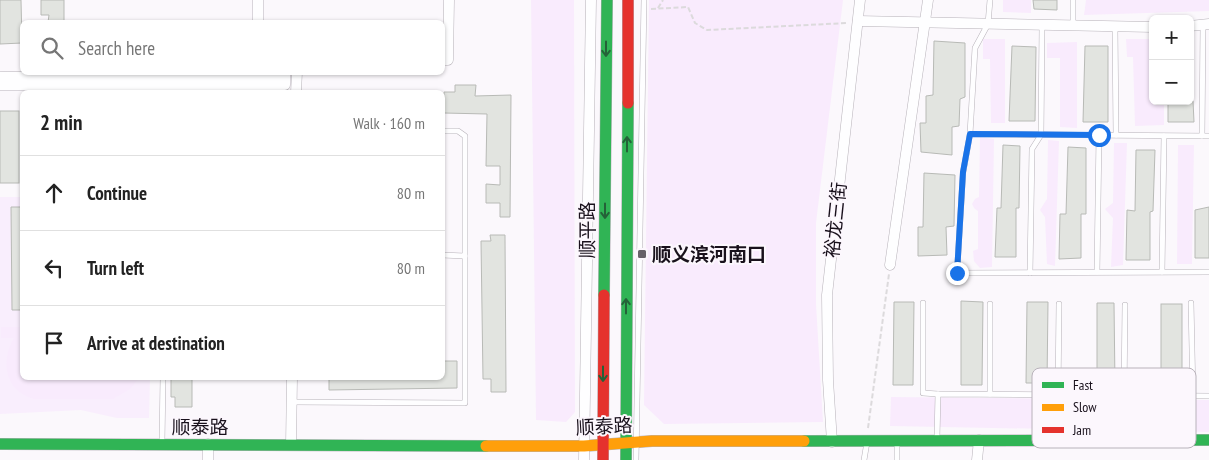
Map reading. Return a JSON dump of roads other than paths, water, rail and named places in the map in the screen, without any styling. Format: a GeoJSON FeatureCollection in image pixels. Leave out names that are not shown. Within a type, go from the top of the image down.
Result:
{"type":"FeatureCollection","features":[{"type":"Feature","properties":{"kind":"street"},"geometry":{"type":"LineString","coordinates":[[258,0],[258,20]]}},
{"type":"Feature","properties":{"kind":"street"},"geometry":{"type":"LineString","coordinates":[[445,60],[448,60],[449,0]]}},
{"type":"Feature","properties":{"kind":"street"},"geometry":{"type":"LineString","coordinates":[[584,460],[591,0]]}},
{"type":"Feature","properties":{"kind":"street","name":"顺平路"},"geometry":{"type":"LineString","coordinates":[[604,460],[607,0]]}},
{"type":"Feature","properties":{"kind":"street","name":"顺平路"},"geometry":{"type":"LineString","coordinates":[[626,460],[630,443],[628,0]]}},
{"type":"Feature","properties":{"kind":"street","name":"裕龙三街"},"geometry":{"type":"LineString","coordinates":[[832,442],[828,380],[827,295],[860,0]]}},
{"type":"Feature","properties":{"kind":"street"},"geometry":{"type":"LineString","coordinates":[[890,265],[928,0]]}},
{"type":"Feature","properties":{"kind":"street"},"geometry":{"type":"LineString","coordinates":[[858,21],[1149,28]]}},
{"type":"Feature","properties":{"kind":"street"},"geometry":{"type":"LineString","coordinates":[[296,90],[297,75]]}},
{"type":"Feature","properties":{"kind":"street"},"geometry":{"type":"LineString","coordinates":[[0,77],[165,84]]}},
{"type":"Feature","properties":{"kind":"street"},"geometry":{"type":"LineString","coordinates":[[0,85],[165,84],[285,80]]}},
{"type":"Feature","properties":{"kind":"street"},"geometry":{"type":"LineString","coordinates":[[291,445],[292,380]]}},
{"type":"Feature","properties":{"kind":"street"},"geometry":{"type":"LineString","coordinates":[[977,460],[979,440]]}},
{"type":"Feature","properties":{"kind":"street","name":"顺泰路"},"geometry":{"type":"LineString","coordinates":[[0,444],[584,446],[630,443],[1032,440]]}},
{"type":"Feature","properties":{"kind":"street","name":"顺泰路"},"geometry":{"type":"LineString","coordinates":[[1196,440],[1209,440]]}},
{"type":"Feature","properties":{"kind":"street"},"geometry":{"type":"LineString","coordinates":[[208,444],[208,460]]}},
{"type":"Feature","properties":{"kind":"lane"},"geometry":{"type":"LineString","coordinates":[[636,460],[630,443],[644,0]]}},
{"type":"Feature","properties":{"kind":"lane"},"geometry":{"type":"LineString","coordinates":[[990,0],[988,24],[975,48],[970,134],[963,172],[957,273],[1209,272]]}},
{"type":"Feature","properties":{"kind":"lane"},"geometry":{"type":"LineString","coordinates":[[1073,0],[1073,26]]}},
{"type":"Feature","properties":{"kind":"lane"},"geometry":{"type":"LineString","coordinates":[[1202,136],[1206,24]]}},
{"type":"Feature","properties":{"kind":"lane"},"geometry":{"type":"LineString","coordinates":[[1030,272],[1032,149],[1041,134],[1042,26]]}},
{"type":"Feature","properties":{"kind":"lane"},"geometry":{"type":"LineString","coordinates":[[1115,27],[1116,135]]}},
{"type":"Feature","properties":{"kind":"lane"},"geometry":{"type":"LineString","coordinates":[[292,402],[464,402],[465,136],[458,131],[445,132]]}},
{"type":"Feature","properties":{"kind":"lane"},"geometry":{"type":"LineString","coordinates":[[970,134],[1209,136]]}},
{"type":"Feature","properties":{"kind":"lane"},"geometry":{"type":"LineString","coordinates":[[1097,272],[1099,135]]}},
{"type":"Feature","properties":{"kind":"lane"},"geometry":{"type":"LineString","coordinates":[[1162,272],[1164,136]]}},
{"type":"Feature","properties":{"kind":"lane"},"geometry":{"type":"LineString","coordinates":[[445,255],[464,256]]}},
{"type":"Feature","properties":{"kind":"lane"},"geometry":{"type":"LineString","coordinates":[[923,303],[923,394],[1032,395]]}},
{"type":"Feature","properties":{"kind":"lane"},"geometry":{"type":"LineString","coordinates":[[1191,303],[1192,368]]}},
{"type":"Feature","properties":{"kind":"lane"},"geometry":{"type":"LineString","coordinates":[[990,304],[990,394]]}},
{"type":"Feature","properties":{"kind":"lane"},"geometry":{"type":"LineString","coordinates":[[1058,304],[1058,368]]}},
{"type":"Feature","properties":{"kind":"lane"},"geometry":{"type":"LineString","coordinates":[[1124,368],[1125,305]]}},
{"type":"Feature","properties":{"kind":"lane"},"geometry":{"type":"LineString","coordinates":[[162,444],[163,380]]}},
{"type":"Feature","properties":{"kind":"lane"},"geometry":{"type":"LineString","coordinates":[[937,441],[938,394]]}},
{"type":"Feature","properties":{"kind":"lane"},"geometry":{"type":"LineString","coordinates":[[1196,396],[1209,396]]}},
{"type":"Feature","properties":{"kind":"lane"},"geometry":{"type":"LineString","coordinates":[[864,460],[867,441]]}},
{"type":"Feature","properties":{"kind":"lane"},"geometry":{"type":"LineString","coordinates":[[897,460],[898,441]]}},
{"type":"Feature","properties":{"kind":"place","name":"顺义滨河南口"},"geometry":{"type":"Point","coordinates":[642,254]}}]}
